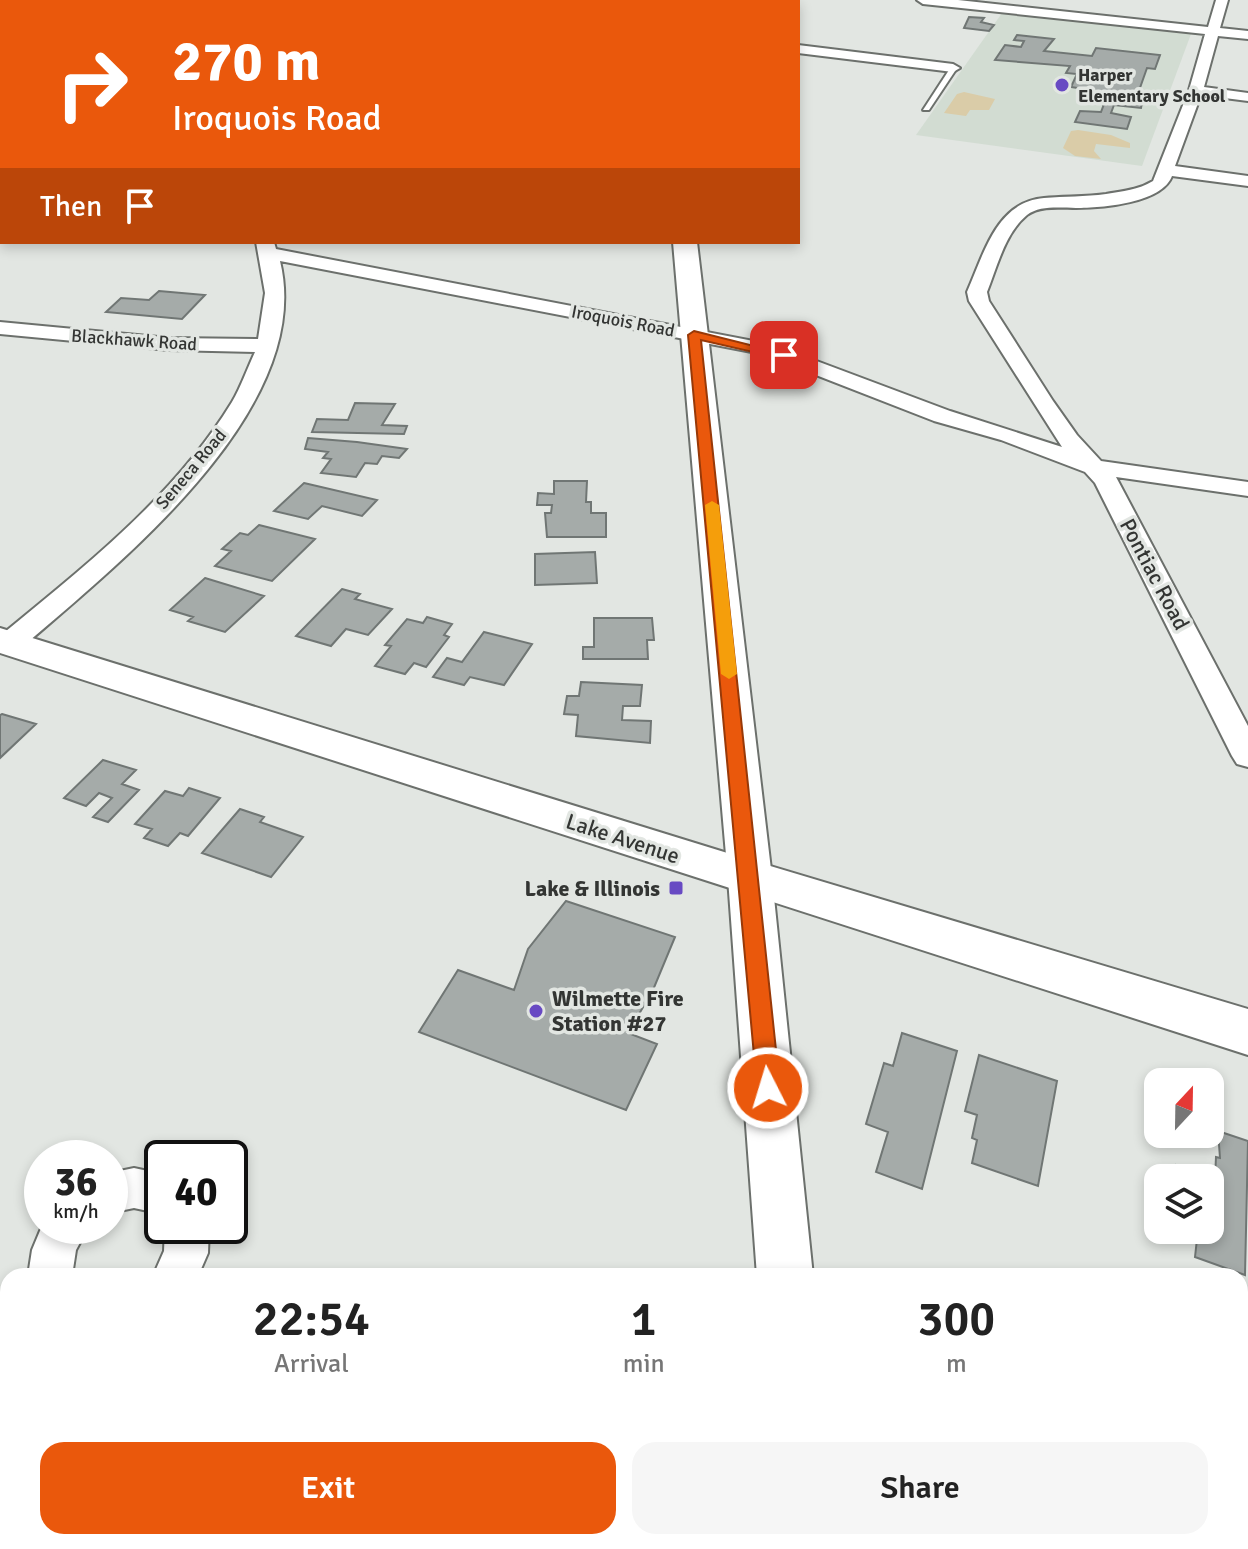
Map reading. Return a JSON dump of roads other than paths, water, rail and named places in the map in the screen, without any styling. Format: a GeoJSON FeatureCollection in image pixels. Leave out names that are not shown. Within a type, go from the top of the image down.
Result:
{"type":"FeatureCollection","features":[{"type":"Feature","properties":{"kind":"main road","name":"Lake Avenue"},"geometry":{"type":"LineString","coordinates":[[5,642],[1248,1032]]}},
{"type":"Feature","properties":{"kind":"street"},"geometry":{"type":"LineString","coordinates":[[923,0],[1011,5],[1248,35]]}},
{"type":"Feature","properties":{"kind":"street"},"geometry":{"type":"LineString","coordinates":[[1222,0],[1196,90],[1166,170],[1248,181]]}},
{"type":"Feature","properties":{"kind":"street"},"geometry":{"type":"LineString","coordinates":[[800,49],[953,68]]}},
{"type":"Feature","properties":{"kind":"street"},"geometry":{"type":"LineString","coordinates":[[1196,90],[1248,97]]}},
{"type":"Feature","properties":{"kind":"street","name":"Pontiac Road"},"geometry":{"type":"LineString","coordinates":[[1166,170],[1160,184],[1145,193],[1081,203],[1034,196],[1004,229],[977,292],[979,301],[1043,403],[1069,440],[1106,480],[1248,756]]}},
{"type":"Feature","properties":{"kind":"street"},"geometry":{"type":"LineString","coordinates":[[685,244],[750,878],[784,1268]]}},
{"type":"Feature","properties":{"kind":"street","name":"Iroquois Road"},"geometry":{"type":"LineString","coordinates":[[266,248],[767,349],[887,396],[1095,467],[1248,489]]}},
{"type":"Feature","properties":{"kind":"street","name":"Seneca Road"},"geometry":{"type":"LineString","coordinates":[[5,642],[105,561],[171,497],[229,423],[267,346],[275,304],[275,278],[266,248]]}},
{"type":"Feature","properties":{"kind":"street","name":"Blackhawk Road"},"geometry":{"type":"LineString","coordinates":[[2,330],[169,344],[267,346]]}},
{"type":"Feature","properties":{"kind":"street"},"geometry":{"type":"LineString","coordinates":[[974,426],[1012,424],[1036,413],[1043,403]]}},
{"type":"Feature","properties":{"kind":"street"},"geometry":{"type":"LineString","coordinates":[[50,1268],[56,1244]]}},
{"type":"Feature","properties":{"kind":"street"},"geometry":{"type":"LineString","coordinates":[[179,1268],[186,1244]]}},
{"type":"Feature","properties":{"kind":"lane"},"geometry":{"type":"LineString","coordinates":[[926,108],[953,68]]}},
{"type":"Feature","properties":{"kind":"place","name":"Harper Elementary School"},"geometry":{"type":"Point","coordinates":[1062,85]}},
{"type":"Feature","properties":{"kind":"place","name":"Lake & Illinois"},"geometry":{"type":"Point","coordinates":[676,888]}},
{"type":"Feature","properties":{"kind":"place","name":"Wilmette Fire Station #27"},"geometry":{"type":"Point","coordinates":[536,1011]}}]}
